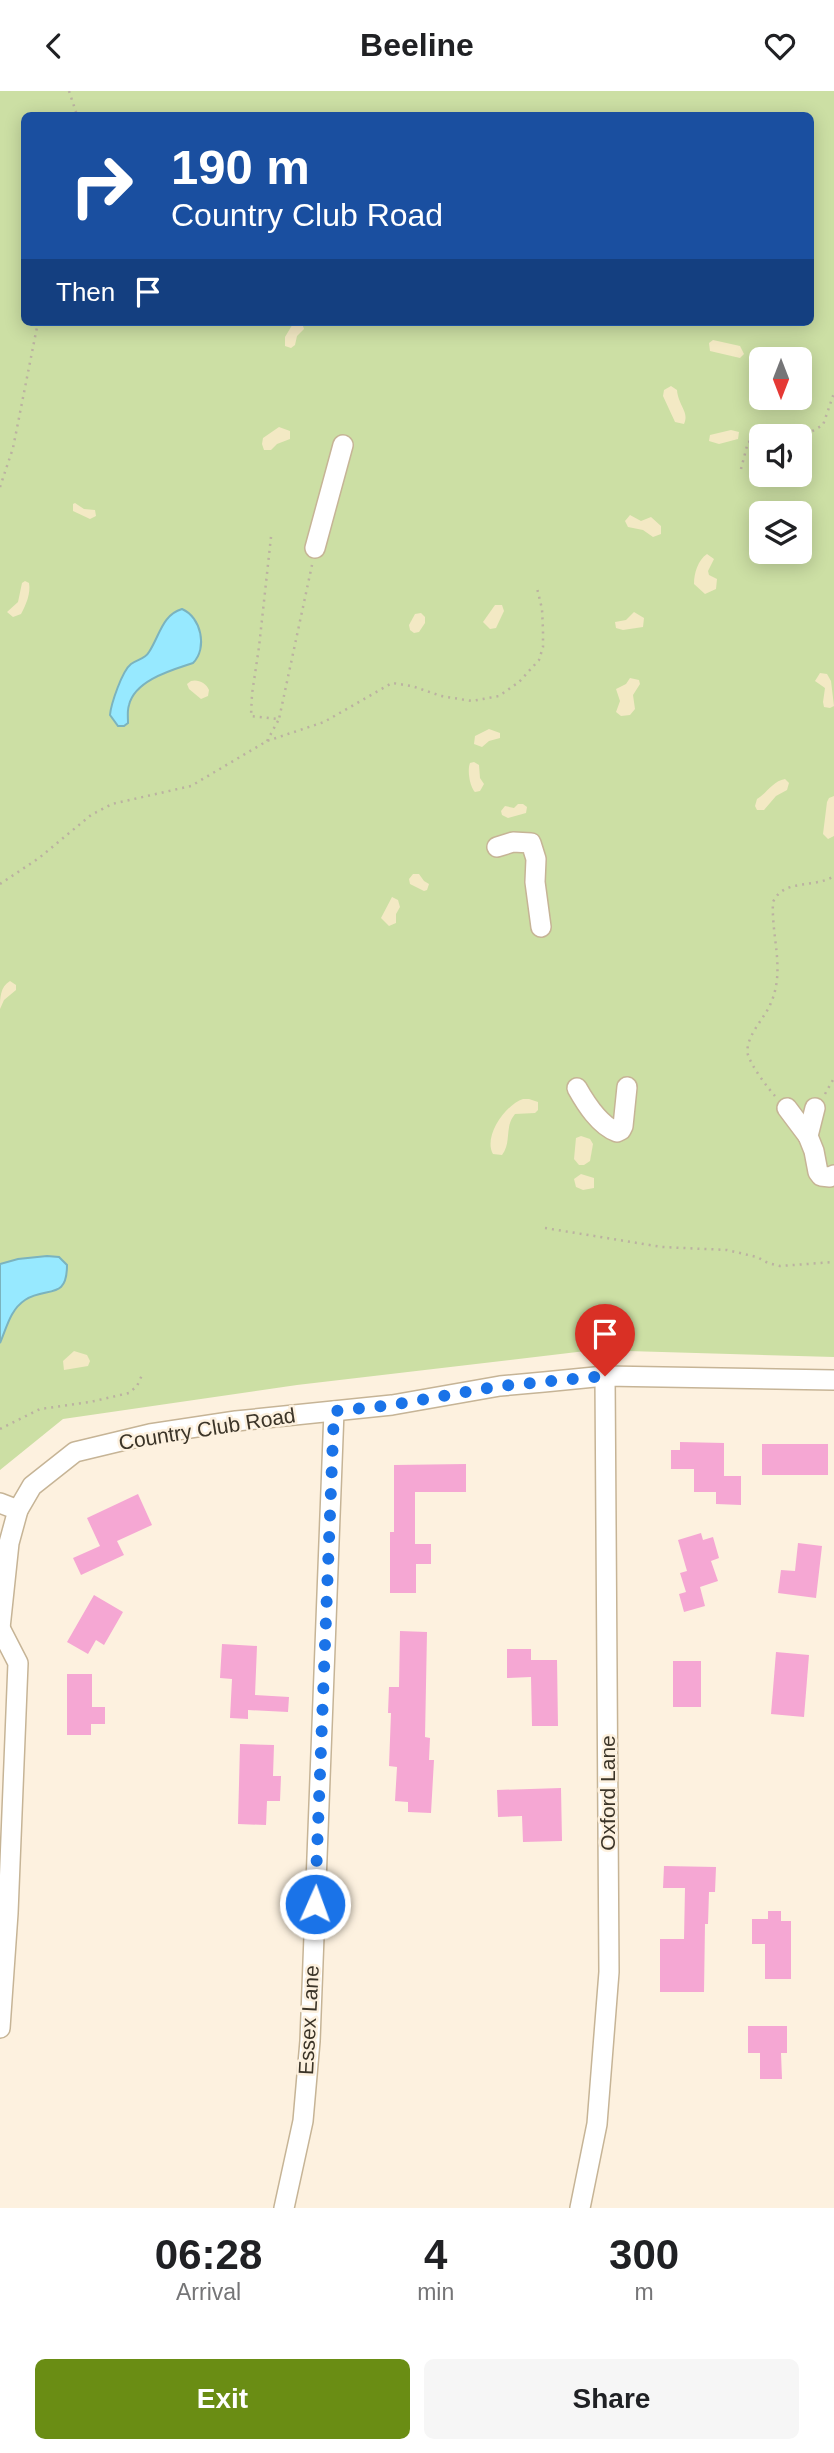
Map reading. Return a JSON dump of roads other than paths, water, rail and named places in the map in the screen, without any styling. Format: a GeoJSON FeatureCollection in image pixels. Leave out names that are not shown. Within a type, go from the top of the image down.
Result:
{"type":"FeatureCollection","features":[{"type":"Feature","properties":{"kind":"street"},"geometry":{"type":"LineString","coordinates":[[315,548],[343,445]]}},
{"type":"Feature","properties":{"kind":"street"},"geometry":{"type":"LineString","coordinates":[[497,847],[513,842],[531,843],[536,859],[535,882],[541,927]]}},
{"type":"Feature","properties":{"kind":"street"},"geometry":{"type":"LineString","coordinates":[[577,1089],[586,1105],[603,1123],[617,1132],[623,1126],[627,1087]]}},
{"type":"Feature","properties":{"kind":"street"},"geometry":{"type":"LineString","coordinates":[[788,1108],[811,1144],[834,1164]]}},
{"type":"Feature","properties":{"kind":"street"},"geometry":{"type":"LineString","coordinates":[[815,1108],[811,1144],[816,1167],[825,1178],[834,1175]]}},
{"type":"Feature","properties":{"kind":"street","name":"Country Club Road"},"geometry":{"type":"LineString","coordinates":[[0,1628],[9,1543],[9,1506],[75,1452],[150,1434],[236,1421],[405,1403],[500,1386],[605,1376],[834,1380]]}},
{"type":"Feature","properties":{"kind":"street","name":"Oxford Lane"},"geometry":{"type":"LineString","coordinates":[[580,2208],[597,2124],[609,1972],[605,1376]]}},
{"type":"Feature","properties":{"kind":"street","name":"Essex Lane"},"geometry":{"type":"LineString","coordinates":[[284,2208],[303,2120],[310,2041],[334,1411]]}},
{"type":"Feature","properties":{"kind":"street"},"geometry":{"type":"LineString","coordinates":[[0,1628],[18,1663],[8,1913],[0,2028]]}},
{"type":"Feature","properties":{"kind":"water"},"geometry":{"type":"Polygon","coordinates":[[[182,609],[189,613],[198,626],[201,641],[198,657],[193,663],[155,677],[139,689],[129,705],[128,723],[118,726],[110,715],[124,673],[131,664],[147,654],[166,621],[182,609]]]}},
{"type":"Feature","properties":{"kind":"water"},"geometry":{"type":"Polygon","coordinates":[[[47,1256],[59,1257],[67,1265],[64,1284],[54,1291],[33,1296],[20,1304],[0,1343],[0,1264],[47,1256]]]}}]}
